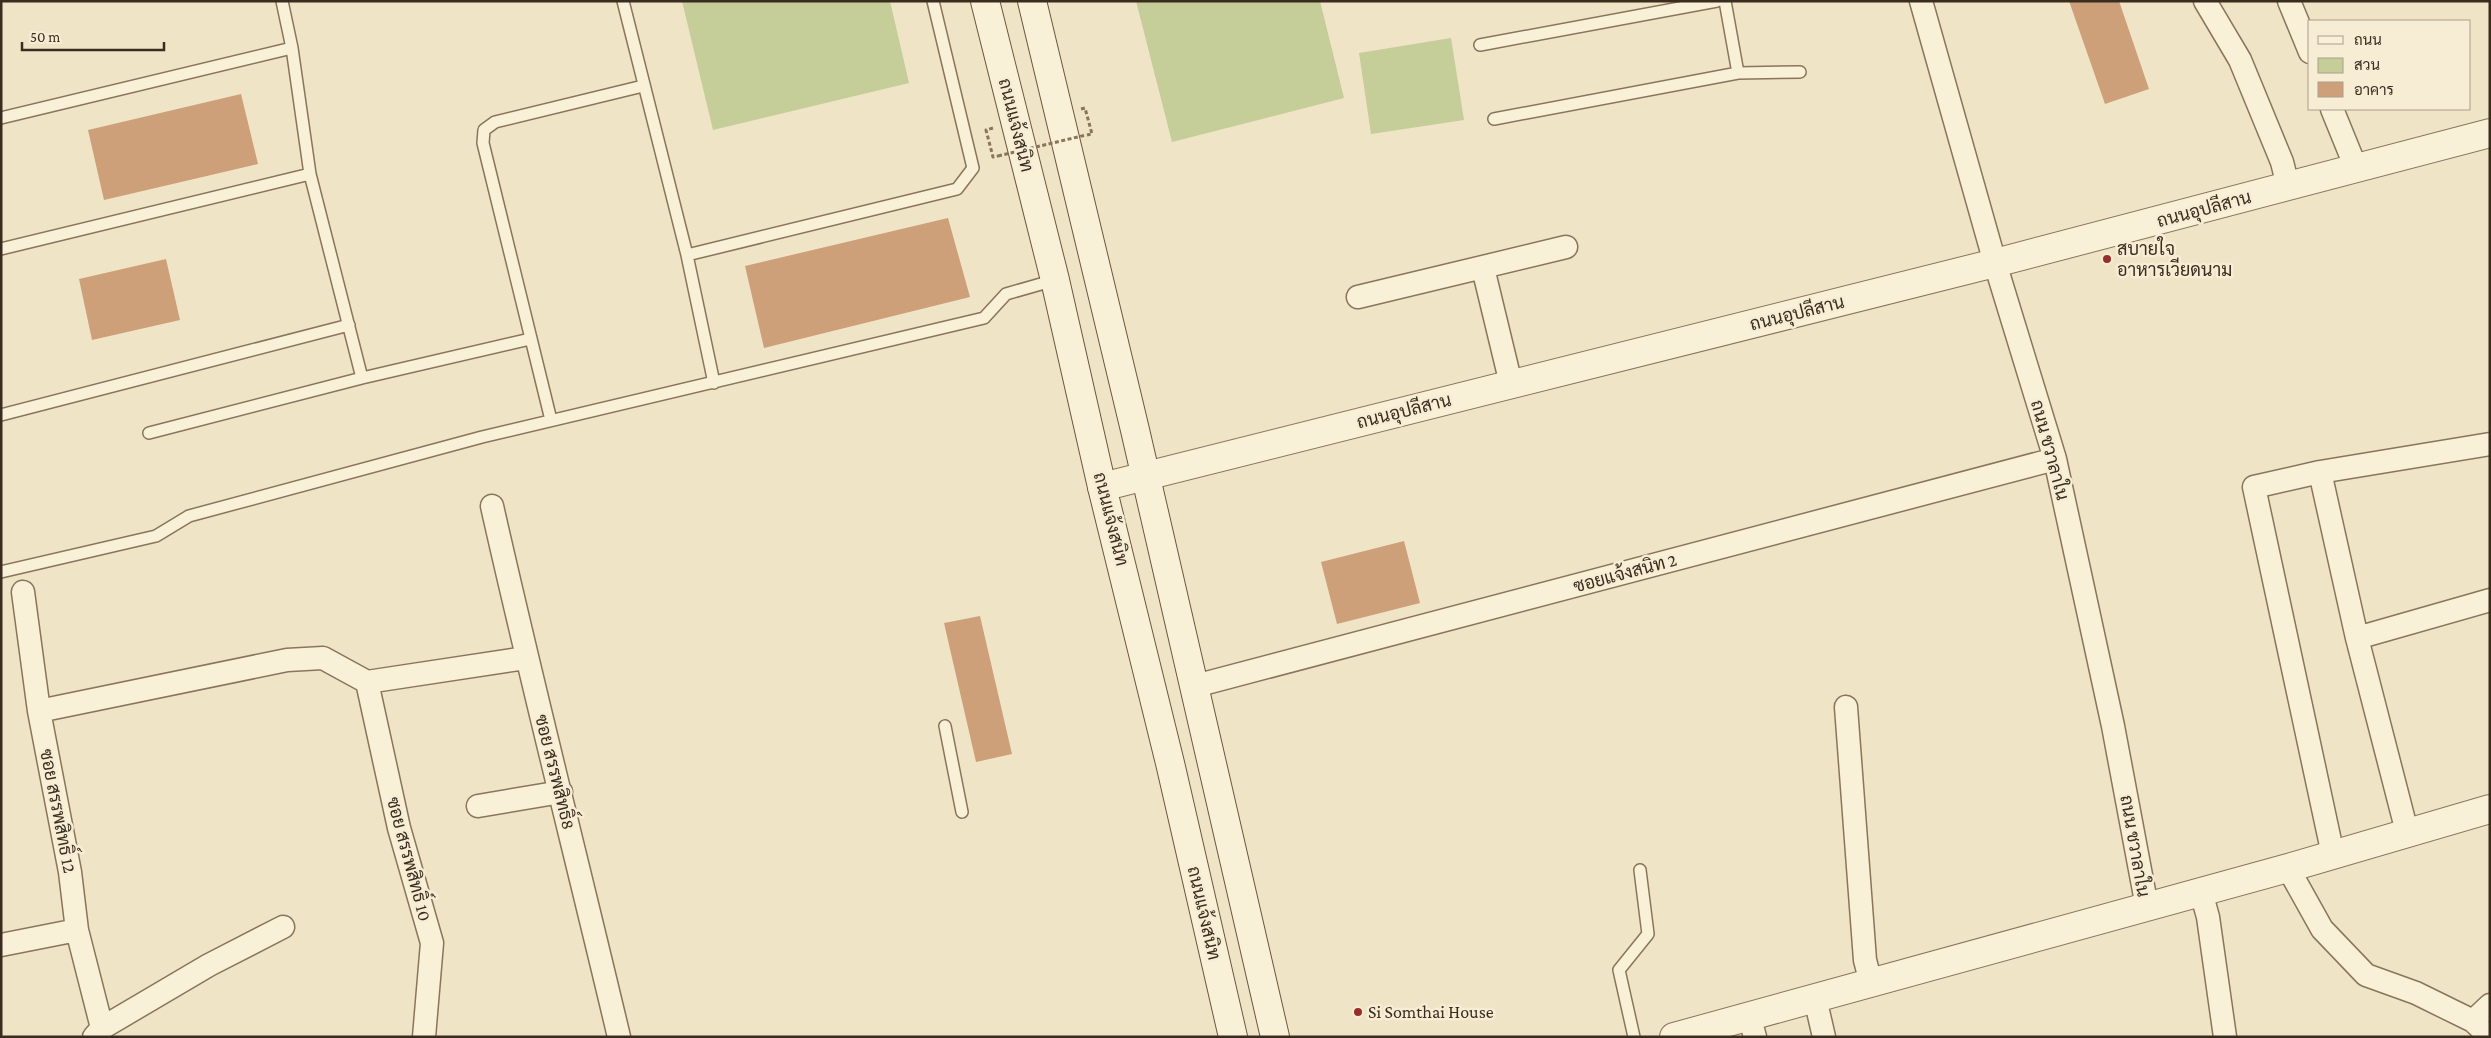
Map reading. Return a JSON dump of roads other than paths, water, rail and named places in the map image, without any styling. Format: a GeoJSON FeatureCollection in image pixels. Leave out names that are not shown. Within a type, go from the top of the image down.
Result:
{"type":"FeatureCollection","features":[{"type":"Feature","properties":{"kind":"street","name":"ถนนแจ้งสนิท"},"geometry":{"type":"LineString","coordinates":[[985,1],[1056,280],[1102,487],[1142,643],[1233,1037]]}},
{"type":"Feature","properties":{"kind":"street"},"geometry":{"type":"LineString","coordinates":[[1032,1],[1145,476],[1275,1037]]}},
{"type":"Feature","properties":{"kind":"street","name":"ถนน ชวาลาใน"},"geometry":{"type":"LineString","coordinates":[[1921,1],[1995,263],[2055,459],[2113,726],[2146,906]]}},
{"type":"Feature","properties":{"kind":"street"},"geometry":{"type":"LineString","coordinates":[[2205,1],[2240,60],[2282,162],[2288,186]]}},
{"type":"Feature","properties":{"kind":"street"},"geometry":{"type":"LineString","coordinates":[[2288,1],[2308,47]]}},
{"type":"Feature","properties":{"kind":"street"},"geometry":{"type":"LineString","coordinates":[[2332,110],[2356,168]]}},
{"type":"Feature","properties":{"kind":"street","name":"ถนนอุปลีสาน"},"geometry":{"type":"LineString","coordinates":[[1102,487],[1995,263],[2490,133]]}},
{"type":"Feature","properties":{"kind":"street"},"geometry":{"type":"LineString","coordinates":[[1358,297],[1566,247]]}},
{"type":"Feature","properties":{"kind":"street"},"geometry":{"type":"LineString","coordinates":[[1483,268],[1511,384]]}},
{"type":"Feature","properties":{"kind":"street"},"geometry":{"type":"LineString","coordinates":[[2333,855],[2254,487],[2320,472],[2490,444]]}},
{"type":"Feature","properties":{"kind":"street","name":"ซอยแจ้งสนิท 2"},"geometry":{"type":"LineString","coordinates":[[1194,686],[2055,459]]}},
{"type":"Feature","properties":{"kind":"street"},"geometry":{"type":"LineString","coordinates":[[2320,472],[2358,638],[2407,832]]}},
{"type":"Feature","properties":{"kind":"street","name":"ซอย สรรพสิทธิ์8"},"geometry":{"type":"LineString","coordinates":[[492,506],[526,658],[561,792],[619,1037]]}},
{"type":"Feature","properties":{"kind":"street","name":"ซอย สรรพสิทธิ์ 12"},"geometry":{"type":"LineString","coordinates":[[23,592],[39,711],[69,863],[77,930],[98,1032],[209,965],[283,927]]}},
{"type":"Feature","properties":{"kind":"street"},"geometry":{"type":"LineString","coordinates":[[2358,638],[2490,600]]}},
{"type":"Feature","properties":{"kind":"street"},"geometry":{"type":"LineString","coordinates":[[39,711],[287,660],[323,658],[367,682],[526,658]]}},
{"type":"Feature","properties":{"kind":"street","name":"ซอย สรรพสิทธิ์ 10"},"geometry":{"type":"LineString","coordinates":[[367,682],[399,828],[432,943],[424,1037]]}},
{"type":"Feature","properties":{"kind":"street"},"geometry":{"type":"LineString","coordinates":[[1846,707],[1865,960],[1871,983]]}},
{"type":"Feature","properties":{"kind":"street"},"geometry":{"type":"LineString","coordinates":[[478,806],[561,792]]}},
{"type":"Feature","properties":{"kind":"street"},"geometry":{"type":"LineString","coordinates":[[1674,1037],[1752,1026],[1814,998],[2288,868],[2407,832],[2489,814]]}},
{"type":"Feature","properties":{"kind":"street"},"geometry":{"type":"LineString","coordinates":[[2288,868],[2322,929],[2366,975],[2416,993],[2473,1020],[2490,1037]]}},
{"type":"Feature","properties":{"kind":"street"},"geometry":{"type":"LineString","coordinates":[[2201,892],[2208,917],[2225,1037]]}},
{"type":"Feature","properties":{"kind":"street"},"geometry":{"type":"LineString","coordinates":[[1,946],[77,930]]}},
{"type":"Feature","properties":{"kind":"street"},"geometry":{"type":"LineString","coordinates":[[1814,998],[1824,1037]]}},
{"type":"Feature","properties":{"kind":"street"},"geometry":{"type":"LineString","coordinates":[[2473,1020],[2490,1005]]}},
{"type":"Feature","properties":{"kind":"lane"},"geometry":{"type":"LineString","coordinates":[[282,1],[292,48],[310,174],[362,378]]}},
{"type":"Feature","properties":{"kind":"lane"},"geometry":{"type":"LineString","coordinates":[[623,1],[687,255],[714,383]]}},
{"type":"Feature","properties":{"kind":"lane"},"geometry":{"type":"LineString","coordinates":[[687,255],[957,189],[973,168],[933,1]]}},
{"type":"Feature","properties":{"kind":"lane"},"geometry":{"type":"LineString","coordinates":[[1480,45],[1717,1]]}},
{"type":"Feature","properties":{"kind":"lane"},"geometry":{"type":"LineString","coordinates":[[1725,1],[1738,73]]}},
{"type":"Feature","properties":{"kind":"lane"},"geometry":{"type":"LineString","coordinates":[[1,118],[292,48]]}},
{"type":"Feature","properties":{"kind":"lane"},"geometry":{"type":"LineString","coordinates":[[1494,119],[1738,73],[1800,72]]}},
{"type":"Feature","properties":{"kind":"lane"},"geometry":{"type":"LineString","coordinates":[[551,420],[483,143],[484,130],[495,122],[643,86]]}},
{"type":"Feature","properties":{"kind":"lane"},"geometry":{"type":"LineString","coordinates":[[1,249],[310,174]]}},
{"type":"Feature","properties":{"kind":"lane"},"geometry":{"type":"LineString","coordinates":[[1,572],[156,536],[189,516],[551,420],[984,318],[1006,294],[1056,280]]}},
{"type":"Feature","properties":{"kind":"lane"},"geometry":{"type":"LineString","coordinates":[[1,415],[349,325]]}},
{"type":"Feature","properties":{"kind":"lane"},"geometry":{"type":"LineString","coordinates":[[149,433],[362,378],[530,339]]}},
{"type":"Feature","properties":{"kind":"lane"},"geometry":{"type":"LineString","coordinates":[[945,726],[962,812]]}},
{"type":"Feature","properties":{"kind":"lane"},"geometry":{"type":"LineString","coordinates":[[1634,1037],[1619,970],[1648,934],[1640,870]]}},
{"type":"Feature","properties":{"kind":"place","name":"สบายใจ อาหารเวียดนาม"},"geometry":{"type":"Point","coordinates":[2107,259]}},
{"type":"Feature","properties":{"kind":"place","name":"Si Somthai House"},"geometry":{"type":"Point","coordinates":[1358,1012]}}]}
